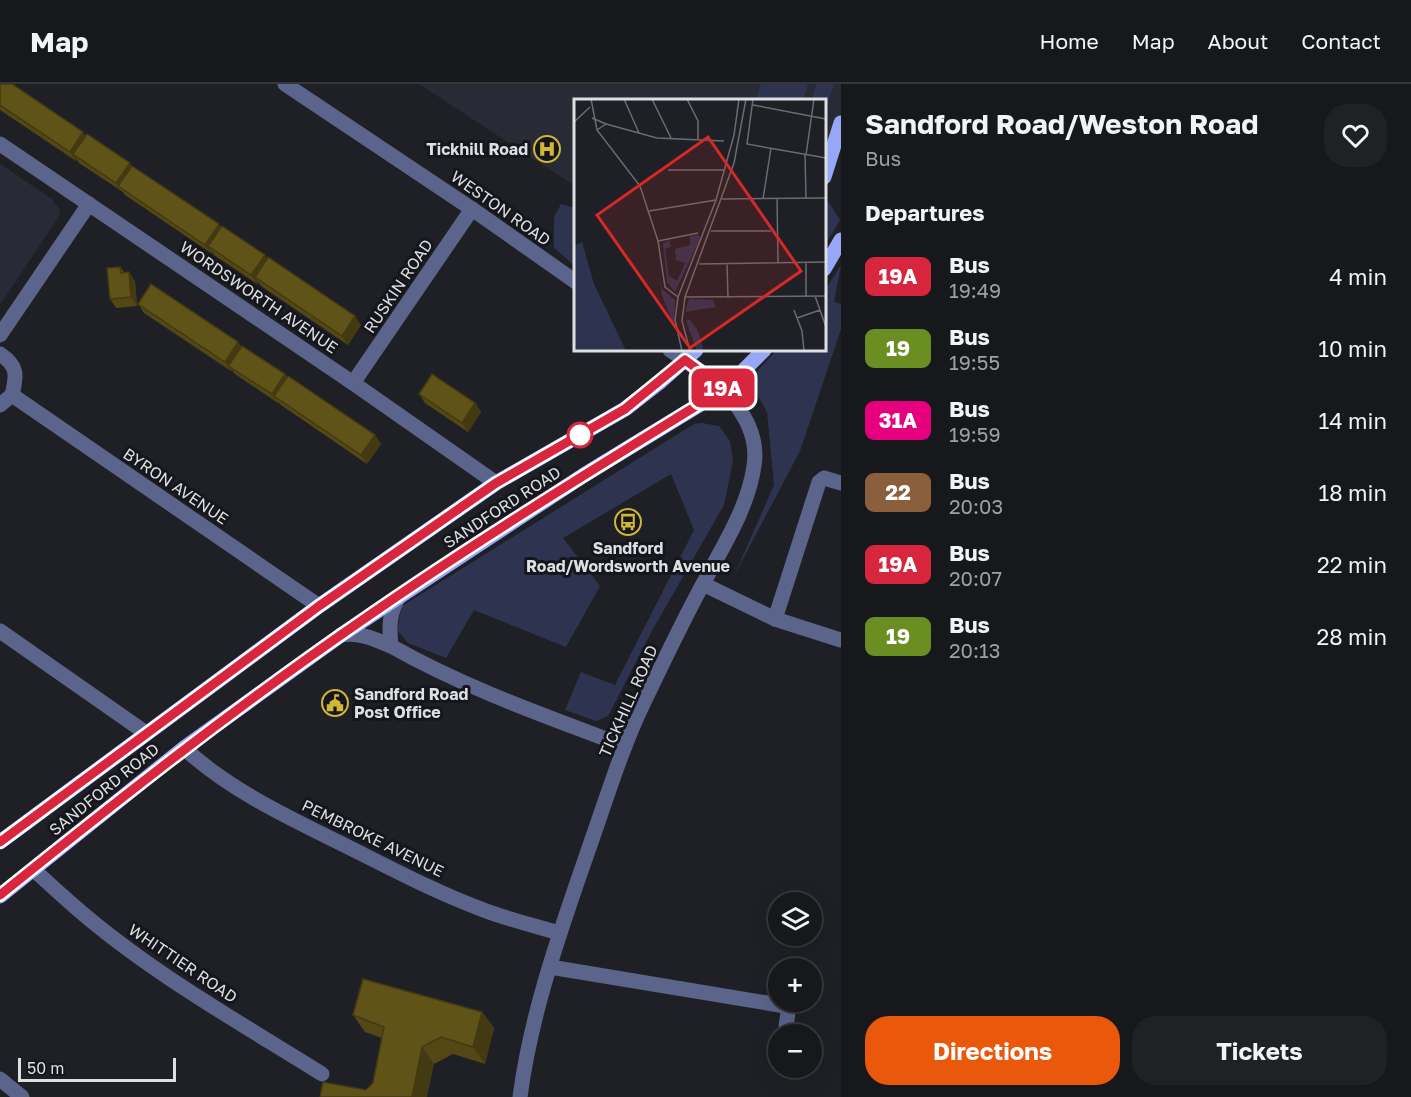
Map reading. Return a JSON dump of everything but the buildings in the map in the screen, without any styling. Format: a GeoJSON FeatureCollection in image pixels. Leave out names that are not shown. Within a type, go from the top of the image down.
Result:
{"type":"FeatureCollection","features":[{"type":"Feature","properties":{"kind":"main road"},"geometry":{"type":"LineString","coordinates":[[826,174],[841,123]]}},
{"type":"Feature","properties":{"kind":"main road"},"geometry":{"type":"LineString","coordinates":[[826,267],[841,240]]}},
{"type":"Feature","properties":{"kind":"main road"},"geometry":{"type":"LineString","coordinates":[[691,355],[724,389],[763,351]]}},
{"type":"Feature","properties":{"kind":"main road","name":"SANDFORD ROAD"},"geometry":{"type":"LineString","coordinates":[[0,842],[319,606],[496,483],[625,409],[691,355]]}},
{"type":"Feature","properties":{"kind":"main road","name":"SANDFORD ROAD"},"geometry":{"type":"LineString","coordinates":[[0,896],[184,748],[341,635],[584,475],[724,389]]}},
{"type":"Feature","properties":{"kind":"street","name":"WESTON ROAD"},"geometry":{"type":"LineString","coordinates":[[285,84],[472,209],[574,281]]}},
{"type":"Feature","properties":{"kind":"street","name":"WORDSWORTH AVENUE"},"geometry":{"type":"LineString","coordinates":[[0,144],[353,383],[496,483]]}},
{"type":"Feature","properties":{"kind":"street"},"geometry":{"type":"LineString","coordinates":[[0,335],[89,204]]}},
{"type":"Feature","properties":{"kind":"street","name":"RUSKIN ROAD"},"geometry":{"type":"LineString","coordinates":[[353,383],[472,209]]}},
{"type":"Feature","properties":{"kind":"street"},"geometry":{"type":"LineString","coordinates":[[674,351],[691,355]]}},
{"type":"Feature","properties":{"kind":"street","name":"BYRON AVENUE"},"geometry":{"type":"LineString","coordinates":[[0,354],[10,361],[15,371],[6,400],[319,606]]}},
{"type":"Feature","properties":{"kind":"street","name":"TICKHILL ROAD"},"geometry":{"type":"LineString","coordinates":[[520,1097],[533,1028],[559,933],[625,746],[750,488],[755,465],[755,441],[746,416],[724,389]]}},
{"type":"Feature","properties":{"kind":"street"},"geometry":{"type":"LineString","coordinates":[[775,619],[819,482],[824,478],[841,483]]}},
{"type":"Feature","properties":{"kind":"street"},"geometry":{"type":"LineString","coordinates":[[702,584],[775,619],[841,640]]}},
{"type":"Feature","properties":{"kind":"street"},"geometry":{"type":"LineString","coordinates":[[391,646],[388,624],[399,596]]}},
{"type":"Feature","properties":{"kind":"street"},"geometry":{"type":"LineString","coordinates":[[0,631],[146,733]]}},
{"type":"Feature","properties":{"kind":"street"},"geometry":{"type":"LineString","coordinates":[[341,635],[355,633],[364,635],[503,700],[625,746]]}},
{"type":"Feature","properties":{"kind":"street","name":"PEMBROKE AVENUE"},"geometry":{"type":"LineString","coordinates":[[184,748],[202,765],[303,825],[417,881],[481,909],[559,933]]}},
{"type":"Feature","properties":{"kind":"street","name":"WHITTIER ROAD"},"geometry":{"type":"LineString","coordinates":[[33,869],[74,907],[127,947],[192,993],[322,1074]]}},
{"type":"Feature","properties":{"kind":"street"},"geometry":{"type":"LineString","coordinates":[[550,968],[785,1006],[788,1012],[786,1024]]}},
{"type":"Feature","properties":{"kind":"street"},"geometry":{"type":"LineString","coordinates":[[0,1079],[22,1097]]}},
{"type":"Feature","properties":{"kind":"shaded area","name":"Tickhill Road"},"geometry":{"type":"Polygon","coordinates":[[[419,84],[841,84],[841,123],[826,173],[826,99],[574,99],[574,185],[419,84]]]}},
{"type":"Feature","properties":{"kind":"shaded area"},"geometry":{"type":"Polygon","coordinates":[[[761,84],[808,84],[803,99],[756,99],[761,84]]]}},
{"type":"Feature","properties":{"kind":"shaded area"},"geometry":{"type":"Polygon","coordinates":[[[816,84],[834,84],[826,109],[826,99],[812,99],[816,84]]]}},
{"type":"Feature","properties":{"kind":"shaded area"},"geometry":{"type":"Polygon","coordinates":[[[0,164],[52,199],[60,215],[0,305],[0,164]]]}},
{"type":"Feature","properties":{"kind":"shaded area"},"geometry":{"type":"Polygon","coordinates":[[[828,201],[840,220],[826,243],[828,201]]]}},
{"type":"Feature","properties":{"kind":"shaded area"},"geometry":{"type":"Polygon","coordinates":[[[561,204],[574,208],[574,265],[554,248],[554,217],[561,204]]]}},
{"type":"Feature","properties":{"kind":"shaded area"},"geometry":{"type":"Polygon","coordinates":[[[841,265],[834,302],[841,304],[841,329],[800,451],[734,576],[774,485],[767,412],[751,384],[758,370],[776,351],[826,351],[826,288],[841,265]]]}},
{"type":"Feature","properties":{"kind":"shaded area"},"geometry":{"type":"Polygon","coordinates":[[[694,424],[719,426],[730,441],[733,461],[724,505],[652,631],[608,716],[596,721],[565,710],[581,672],[615,685],[694,530],[671,474],[563,538],[600,586],[566,647],[474,610],[446,658],[408,643],[397,630],[402,606],[694,424]]]}},
{"type":"Feature","properties":{"kind":"bus line","name":"19A"},"geometry":{"type":"LineString","coordinates":[[0,842],[319,606],[496,483],[625,409],[685,360],[724,389],[584,475],[341,635],[184,748],[0,895]]}},
{"type":"Feature","properties":{"kind":"place","name":"Tickhill Road"},"geometry":{"type":"Point","coordinates":[547,149]}},
{"type":"Feature","properties":{"kind":"place","name":"Sandford Road/Wordsworth Avenue"},"geometry":{"type":"Point","coordinates":[628,522]}},
{"type":"Feature","properties":{"kind":"place","name":"Sandford Road Post Office"},"geometry":{"type":"Point","coordinates":[335,703]}}]}
